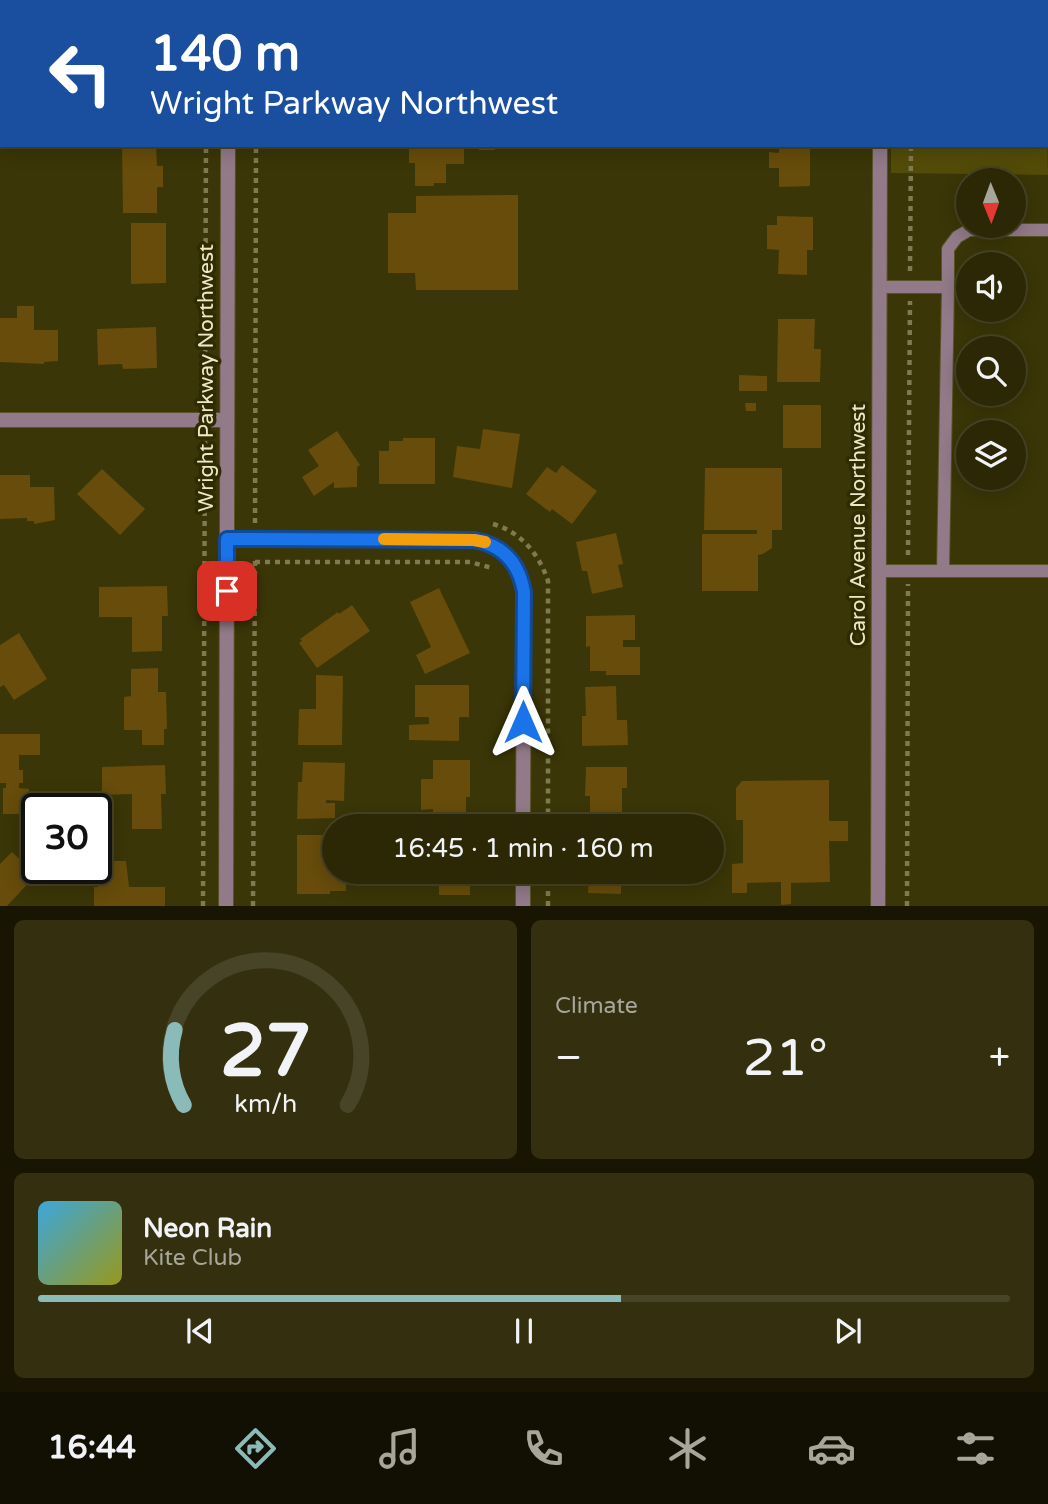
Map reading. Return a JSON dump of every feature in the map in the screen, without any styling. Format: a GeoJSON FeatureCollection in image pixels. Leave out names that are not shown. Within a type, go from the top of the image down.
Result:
{"type":"FeatureCollection","features":[{"type":"Feature","properties":{"kind":"street","name":"Wright Parkway Northwest"},"geometry":{"type":"LineString","coordinates":[[226,905],[228,147]]}},
{"type":"Feature","properties":{"kind":"street","name":"Carol Avenue Northwest"},"geometry":{"type":"LineString","coordinates":[[878,905],[880,147]]}},
{"type":"Feature","properties":{"kind":"street"},"geometry":{"type":"LineString","coordinates":[[0,420],[227,421]]}},
{"type":"Feature","properties":{"kind":"street"},"geometry":{"type":"LineString","coordinates":[[227,539],[474,540],[497,547],[508,556],[517,568],[524,592],[523,814]]}},
{"type":"Feature","properties":{"kind":"street"},"geometry":{"type":"LineString","coordinates":[[523,884],[523,905]]}},
{"type":"Feature","properties":{"kind":"lane"},"geometry":{"type":"LineString","coordinates":[[943,571],[948,249],[957,237],[970,230],[1048,230]]}},
{"type":"Feature","properties":{"kind":"lane"},"geometry":{"type":"LineString","coordinates":[[879,286],[948,287]]}},
{"type":"Feature","properties":{"kind":"lane"},"geometry":{"type":"LineString","coordinates":[[879,571],[1048,571]]}},
{"type":"Feature","properties":{"kind":"path"},"geometry":{"type":"LineString","coordinates":[[203,905],[206,147]]}},
{"type":"Feature","properties":{"kind":"path"},"geometry":{"type":"LineString","coordinates":[[907,905],[911,147]]}},
{"type":"Feature","properties":{"kind":"path"},"geometry":{"type":"LineString","coordinates":[[255,520],[269,520]]}},
{"type":"Feature","properties":{"kind":"path"},"geometry":{"type":"LineString","coordinates":[[484,522],[505,528],[521,539],[542,564],[548,581],[548,814]]}},
{"type":"Feature","properties":{"kind":"path"},"geometry":{"type":"LineString","coordinates":[[255,562],[470,562],[484,564],[499,575]]}},
{"type":"Feature","properties":{"kind":"path"},"geometry":{"type":"LineString","coordinates":[[548,884],[548,905]]}},
{"type":"Feature","properties":{"kind":"shaded area"},"geometry":{"type":"Polygon","coordinates":[[[891,147],[1047,147],[1048,175],[1026,175],[1026,168],[956,168],[956,174],[891,173],[891,147]]]}},
{"type":"Feature","properties":{"kind":"building"},"geometry":{"type":"Polygon","coordinates":[[[122,147],[156,147],[157,166],[163,166],[163,187],[157,187],[157,213],[123,213],[122,147]]]}},
{"type":"Feature","properties":{"kind":"building"},"geometry":{"type":"Polygon","coordinates":[[[409,147],[464,147],[464,164],[446,164],[446,183],[415,186],[415,163],[409,163],[409,147]]]}},
{"type":"Feature","properties":{"kind":"building"},"geometry":{"type":"Polygon","coordinates":[[[479,147],[495,147],[495,150],[479,150],[479,147]]]}},
{"type":"Feature","properties":{"kind":"building"},"geometry":{"type":"Polygon","coordinates":[[[810,147],[810,186],[779,187],[779,168],[769,168],[769,152],[779,153],[779,148],[765,148],[810,147]]]}},
{"type":"Feature","properties":{"kind":"building"},"geometry":{"type":"Polygon","coordinates":[[[518,195],[518,290],[416,290],[415,273],[388,273],[388,213],[416,213],[416,196],[518,195]]]}},
{"type":"Feature","properties":{"kind":"building"},"geometry":{"type":"Polygon","coordinates":[[[777,216],[813,217],[813,250],[807,250],[807,275],[778,274],[779,250],[767,249],[767,225],[777,225],[777,216]]]}},
{"type":"Feature","properties":{"kind":"building"},"geometry":{"type":"Polygon","coordinates":[[[131,223],[166,223],[166,283],[131,284],[131,223]]]}},
{"type":"Feature","properties":{"kind":"building"},"geometry":{"type":"Polygon","coordinates":[[[17,306],[34,306],[34,330],[58,330],[58,361],[44,364],[0,362],[0,318],[17,318],[17,306]]]}},
{"type":"Feature","properties":{"kind":"building"},"geometry":{"type":"Polygon","coordinates":[[[778,319],[815,319],[814,349],[821,349],[820,382],[777,382],[778,319]]]}},
{"type":"Feature","properties":{"kind":"building"},"geometry":{"type":"Polygon","coordinates":[[[156,327],[157,368],[123,369],[122,364],[98,365],[97,329],[156,327]]]}},
{"type":"Feature","properties":{"kind":"building"},"geometry":{"type":"Polygon","coordinates":[[[739,375],[767,376],[767,391],[739,391],[739,375]]]}},
{"type":"Feature","properties":{"kind":"building"},"geometry":{"type":"Polygon","coordinates":[[[745,403],[756,403],[756,411],[746,411],[745,403]]]}},
{"type":"Feature","properties":{"kind":"building"},"geometry":{"type":"Polygon","coordinates":[[[783,405],[821,405],[821,448],[783,448],[783,405]]]}},
{"type":"Feature","properties":{"kind":"building"},"geometry":{"type":"Polygon","coordinates":[[[483,429],[520,434],[512,488],[453,477],[457,446],[480,449],[483,429]]]}},
{"type":"Feature","properties":{"kind":"building"},"geometry":{"type":"Polygon","coordinates":[[[337,431],[360,465],[357,467],[357,487],[334,488],[334,482],[314,496],[302,477],[319,466],[308,450],[337,431]]]}},
{"type":"Feature","properties":{"kind":"building"},"geometry":{"type":"Polygon","coordinates":[[[403,438],[435,438],[435,484],[379,484],[379,451],[389,451],[389,441],[403,441],[403,438]]]}},
{"type":"Feature","properties":{"kind":"building"},"geometry":{"type":"Polygon","coordinates":[[[562,465],[597,491],[572,524],[526,494],[547,467],[556,473],[562,465]]]}},
{"type":"Feature","properties":{"kind":"building"},"geometry":{"type":"Polygon","coordinates":[[[705,468],[782,468],[782,530],[772,530],[772,548],[758,555],[758,591],[702,591],[702,534],[757,534],[757,530],[704,530],[705,468]]]}},
{"type":"Feature","properties":{"kind":"building"},"geometry":{"type":"Polygon","coordinates":[[[102,469],[145,509],[120,535],[77,494],[102,469]]]}},
{"type":"Feature","properties":{"kind":"building"},"geometry":{"type":"Polygon","coordinates":[[[0,475],[30,475],[30,487],[54,487],[55,520],[34,524],[34,521],[27,521],[27,518],[0,519],[0,475]]]}},
{"type":"Feature","properties":{"kind":"building"},"geometry":{"type":"Polygon","coordinates":[[[616,533],[623,564],[618,565],[623,587],[592,594],[587,571],[582,571],[576,542],[616,533]]]}},
{"type":"Feature","properties":{"kind":"building"},"geometry":{"type":"Polygon","coordinates":[[[167,586],[168,616],[162,616],[162,651],[132,652],[132,617],[99,617],[99,587],[167,586]]]}},
{"type":"Feature","properties":{"kind":"building"},"geometry":{"type":"Polygon","coordinates":[[[439,588],[470,653],[425,674],[416,655],[431,647],[410,602],[439,588]]]}},
{"type":"Feature","properties":{"kind":"building"},"geometry":{"type":"Polygon","coordinates":[[[352,605],[370,631],[317,668],[299,643],[302,641],[300,639],[352,605]]]}},
{"type":"Feature","properties":{"kind":"building"},"geometry":{"type":"Polygon","coordinates":[[[635,615],[635,640],[623,640],[623,647],[640,647],[640,675],[606,675],[606,671],[590,671],[590,646],[586,647],[586,616],[635,615]]]}},
{"type":"Feature","properties":{"kind":"building"},"geometry":{"type":"Polygon","coordinates":[[[19,633],[47,679],[14,700],[4,685],[0,687],[0,645],[19,633]]]}},
{"type":"Feature","properties":{"kind":"building"},"geometry":{"type":"Polygon","coordinates":[[[158,668],[158,692],[166,692],[167,729],[164,729],[164,745],[142,745],[142,730],[124,730],[124,697],[131,696],[131,669],[158,668]]]}},
{"type":"Feature","properties":{"kind":"building"},"geometry":{"type":"Polygon","coordinates":[[[316,675],[343,676],[342,745],[298,745],[299,709],[316,709],[316,675]]]}},
{"type":"Feature","properties":{"kind":"building"},"geometry":{"type":"Polygon","coordinates":[[[415,685],[469,685],[469,717],[459,717],[459,741],[409,740],[409,725],[429,724],[429,717],[415,717],[415,685]]]}},
{"type":"Feature","properties":{"kind":"building"},"geometry":{"type":"Polygon","coordinates":[[[616,686],[617,720],[627,720],[628,745],[582,746],[582,716],[586,716],[585,687],[616,686]]]}},
{"type":"Feature","properties":{"kind":"building"},"geometry":{"type":"Polygon","coordinates":[[[0,734],[40,734],[40,755],[19,755],[19,770],[23,770],[23,783],[19,783],[19,788],[29,789],[29,793],[21,793],[21,814],[3,814],[3,788],[6,788],[6,783],[0,783],[0,734]]]}},
{"type":"Feature","properties":{"kind":"building"},"geometry":{"type":"Polygon","coordinates":[[[433,760],[470,760],[470,797],[466,797],[466,814],[433,814],[433,809],[421,810],[421,779],[433,779],[433,760]]]}},
{"type":"Feature","properties":{"kind":"building"},"geometry":{"type":"Polygon","coordinates":[[[303,762],[345,763],[344,801],[326,800],[326,803],[335,803],[335,814],[322,814],[322,818],[297,819],[298,782],[302,782],[303,762]]]}},
{"type":"Feature","properties":{"kind":"building"},"geometry":{"type":"Polygon","coordinates":[[[165,765],[166,794],[161,794],[162,829],[132,829],[132,794],[102,793],[102,767],[165,765]]]}},
{"type":"Feature","properties":{"kind":"building"},"geometry":{"type":"Polygon","coordinates":[[[586,767],[627,767],[627,788],[622,788],[622,814],[590,814],[590,796],[585,796],[586,767]]]}},
{"type":"Feature","properties":{"kind":"building"},"geometry":{"type":"Polygon","coordinates":[[[829,780],[829,821],[848,821],[848,841],[829,841],[830,882],[791,883],[791,904],[781,905],[781,882],[747,883],[747,893],[732,893],[732,864],[743,863],[743,820],[736,820],[736,788],[742,781],[829,780]]]}},
{"type":"Feature","properties":{"kind":"building"},"geometry":{"type":"Polygon","coordinates":[[[297,835],[322,835],[322,884],[346,884],[346,891],[297,894],[297,835]]]}},
{"type":"Feature","properties":{"kind":"building"},"geometry":{"type":"Polygon","coordinates":[[[12,852],[21,861],[21,884],[28,884],[7,906],[0,906],[0,864],[12,852]]]}},
{"type":"Feature","properties":{"kind":"building"},"geometry":{"type":"Polygon","coordinates":[[[112,861],[126,861],[129,887],[165,887],[165,906],[94,906],[94,887],[98,887],[98,884],[112,884],[112,861]]]}},
{"type":"Feature","properties":{"kind":"building"},"geometry":{"type":"Polygon","coordinates":[[[439,884],[470,884],[470,895],[439,895],[439,884]]]}},
{"type":"Feature","properties":{"kind":"building"},"geometry":{"type":"Polygon","coordinates":[[[588,884],[621,884],[621,894],[588,893],[588,884]]]}},
{"type":"Feature","properties":{"kind":"slow traffic"},"geometry":{"type":"LineString","coordinates":[[384,539],[485,542]]}},
{"type":"Feature","properties":{"kind":"route"},"geometry":{"type":"LineString","coordinates":[[227,591],[227,539],[487,542],[508,556],[517,568],[524,592],[523,722]]}}]}
